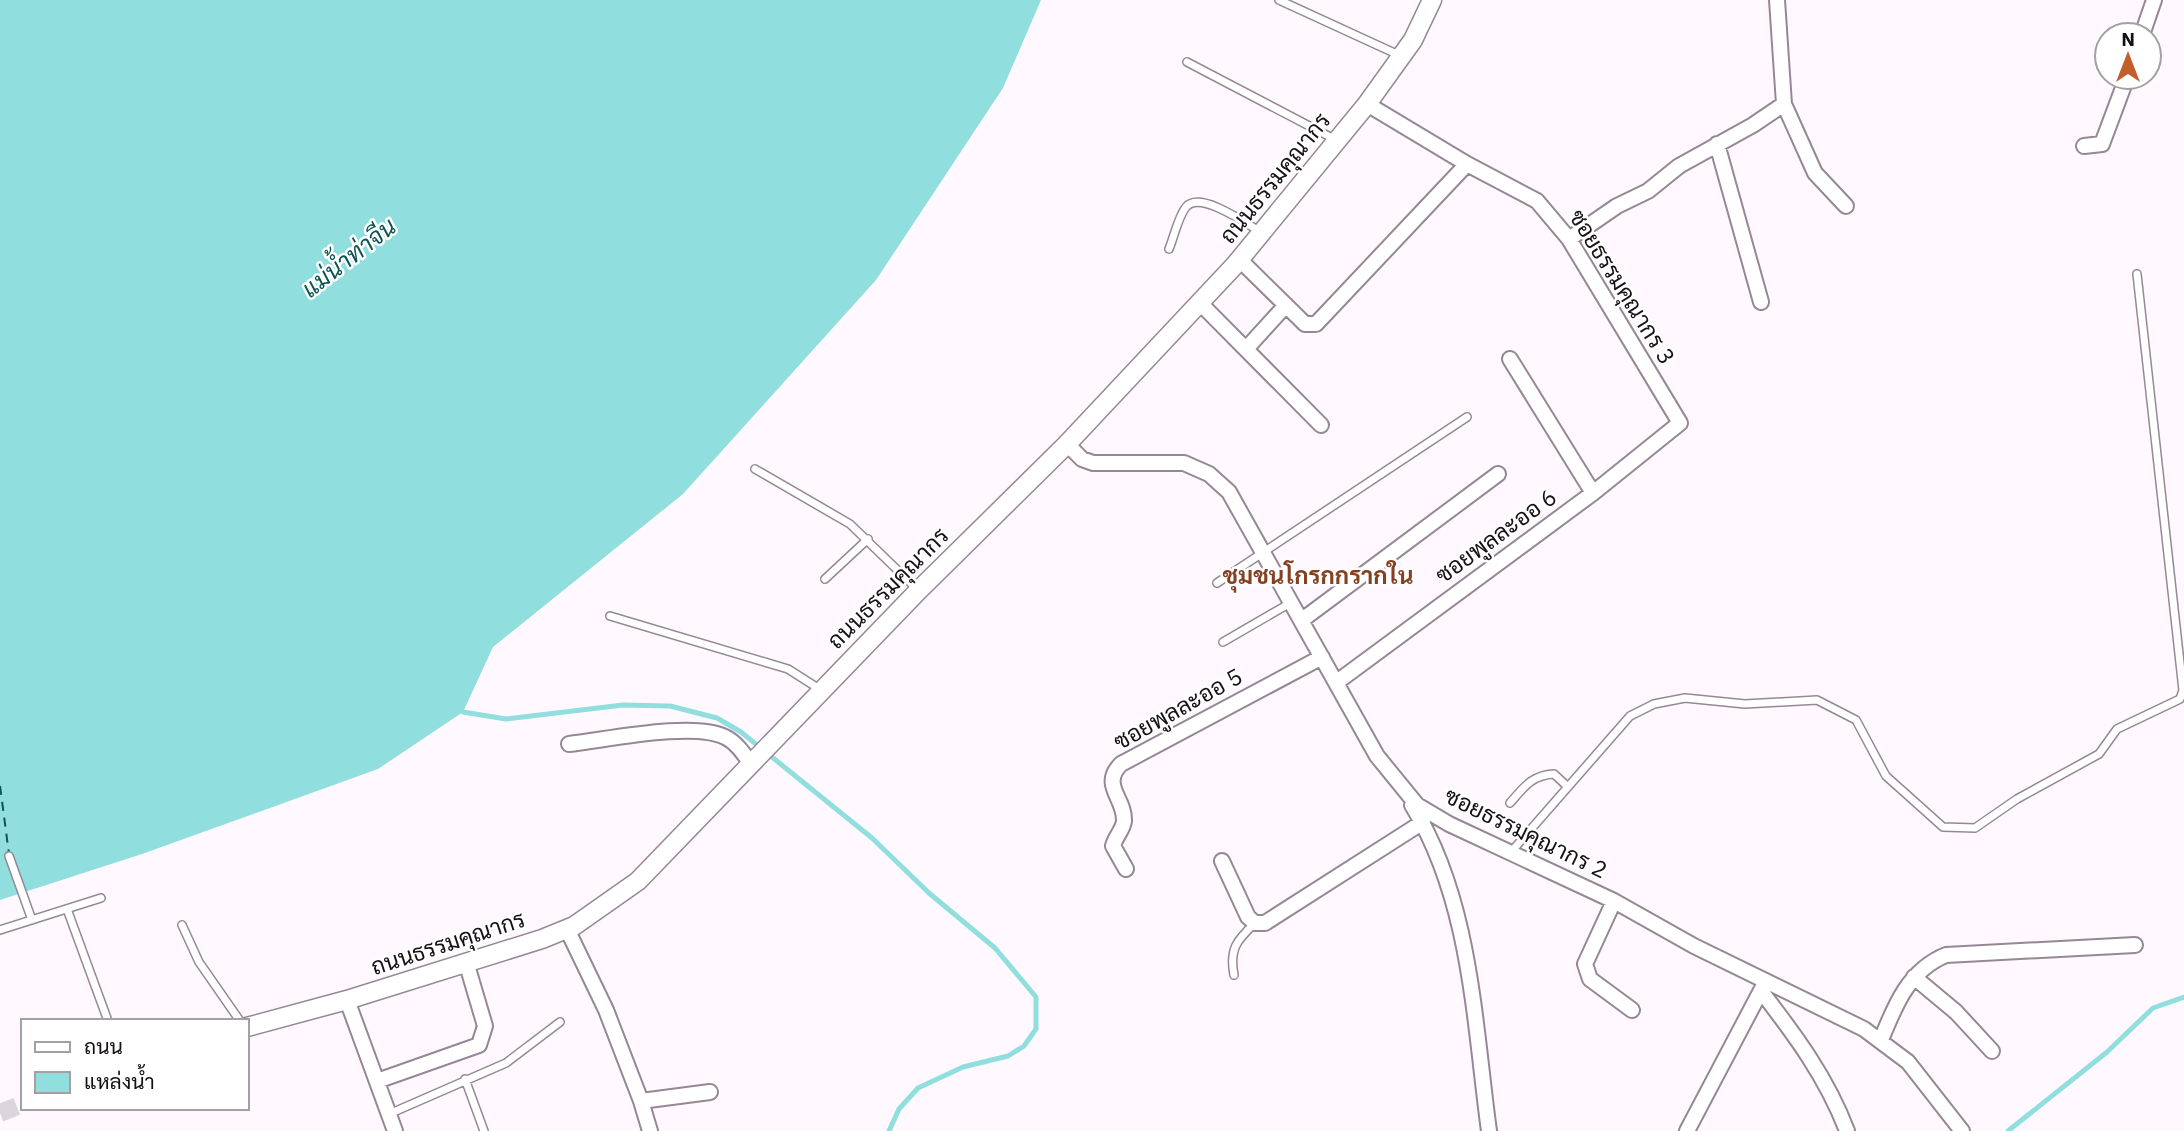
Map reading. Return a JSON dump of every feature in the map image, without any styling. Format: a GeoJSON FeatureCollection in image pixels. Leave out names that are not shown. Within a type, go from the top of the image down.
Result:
{"type":"FeatureCollection","features":[{"type":"Feature","properties":{"kind":"street","name":"ถนนธรรมคุณากร"},"geometry":{"type":"LineString","coordinates":[[248,1027],[467,965],[567,929],[608,905],[638,881],[919,590],[1067,444],[1240,260],[1367,104],[1413,40],[1432,0]]}},
{"type":"Feature","properties":{"kind":"street"},"geometry":{"type":"LineString","coordinates":[[1777,0],[1784,104],[1815,173],[1846,206]]}},
{"type":"Feature","properties":{"kind":"street"},"geometry":{"type":"LineString","coordinates":[[2147,21],[2154,0]]}},
{"type":"Feature","properties":{"kind":"street"},"geometry":{"type":"LineString","coordinates":[[2084,146],[2102,144],[2122,91]]}},
{"type":"Feature","properties":{"kind":"street","name":"ซอยธรรมคุณากร 3"},"geometry":{"type":"LineString","coordinates":[[1367,104],[1467,164],[1537,201],[1569,239],[1680,423]]}},
{"type":"Feature","properties":{"kind":"street"},"geometry":{"type":"LineString","coordinates":[[1569,239],[1784,104]]}},
{"type":"Feature","properties":{"kind":"street"},"geometry":{"type":"LineString","coordinates":[[1717,144],[1761,302]]}},
{"type":"Feature","properties":{"kind":"street"},"geometry":{"type":"LineString","coordinates":[[1240,260],[1305,324],[1316,324],[1467,164]]}},
{"type":"Feature","properties":{"kind":"street"},"geometry":{"type":"LineString","coordinates":[[1200,303],[1321,425]]}},
{"type":"Feature","properties":{"kind":"street"},"geometry":{"type":"LineString","coordinates":[[1246,349],[1286,305]]}},
{"type":"Feature","properties":{"kind":"street"},"geometry":{"type":"LineString","coordinates":[[1510,359],[1593,494]]}},
{"type":"Feature","properties":{"kind":"street","name":"ซอยพูลละออ 6"},"geometry":{"type":"LineString","coordinates":[[1337,682],[1593,494],[1680,423]]}},
{"type":"Feature","properties":{"kind":"street","name":"ซอยธรรมคุณากร 2"},"geometry":{"type":"LineString","coordinates":[[1067,444],[1082,459],[1107,465],[1166,462],[1198,467],[1229,492],[1377,756],[1417,805],[1614,901],[1764,986],[1881,1040],[1908,1062],[1961,1130]]}},
{"type":"Feature","properties":{"kind":"street"},"geometry":{"type":"LineString","coordinates":[[1302,620],[1498,474]]}},
{"type":"Feature","properties":{"kind":"street","name":"ซอยพูลละออ 5"},"geometry":{"type":"LineString","coordinates":[[1126,869],[1113,846],[1124,821],[1112,782],[1113,772],[1121,764],[1322,657]]}},
{"type":"Feature","properties":{"kind":"street"},"geometry":{"type":"LineString","coordinates":[[569,744],[685,730],[706,731],[725,737],[754,761]]}},
{"type":"Feature","properties":{"kind":"street"},"geometry":{"type":"LineString","coordinates":[[1401,787],[1423,822],[1454,901],[1462,935],[1489,1131]]}},
{"type":"Feature","properties":{"kind":"street"},"geometry":{"type":"LineString","coordinates":[[1222,861],[1248,917],[1255,923],[1265,923],[1423,822]]}},
{"type":"Feature","properties":{"kind":"street"},"geometry":{"type":"LineString","coordinates":[[1614,901],[1585,964],[1590,978],[1632,1010]]}},
{"type":"Feature","properties":{"kind":"street"},"geometry":{"type":"LineString","coordinates":[[567,929],[606,1010],[650,1131]]}},
{"type":"Feature","properties":{"kind":"street"},"geometry":{"type":"LineString","coordinates":[[1881,1040],[1896,1003],[1914,977],[1928,962],[1946,955],[2135,946]]}},
{"type":"Feature","properties":{"kind":"street"},"geometry":{"type":"LineString","coordinates":[[377,1081],[479,1045],[485,1026],[467,965]]}},
{"type":"Feature","properties":{"kind":"street"},"geometry":{"type":"LineString","coordinates":[[1914,977],[1956,1012],[1992,1051]]}},
{"type":"Feature","properties":{"kind":"street"},"geometry":{"type":"LineString","coordinates":[[1687,1131],[1764,986],[1835,1101],[1847,1131]]}},
{"type":"Feature","properties":{"kind":"street"},"geometry":{"type":"LineString","coordinates":[[347,1000],[395,1131]]}},
{"type":"Feature","properties":{"kind":"street"},"geometry":{"type":"LineString","coordinates":[[641,1101],[710,1092]]}},
{"type":"Feature","properties":{"kind":"lane"},"geometry":{"type":"LineString","coordinates":[[1279,0],[1401,56]]}},
{"type":"Feature","properties":{"kind":"lane"},"geometry":{"type":"LineString","coordinates":[[1187,62],[1337,140]]}},
{"type":"Feature","properties":{"kind":"lane"},"geometry":{"type":"LineString","coordinates":[[1169,249],[1185,208],[1192,202],[1202,202],[1224,210],[1262,233]]}},
{"type":"Feature","properties":{"kind":"lane"},"geometry":{"type":"LineString","coordinates":[[1511,852],[1630,716],[1654,704],[1685,698],[1745,704],[1817,700],[1856,720],[1886,776],[1943,827],[1975,828],[2017,799],[2099,754],[2117,729],[2180,699],[2183,690],[2137,274]]}},
{"type":"Feature","properties":{"kind":"lane"},"geometry":{"type":"LineString","coordinates":[[1217,583],[1266,554],[1468,417]]}},
{"type":"Feature","properties":{"kind":"lane"},"geometry":{"type":"LineString","coordinates":[[755,469],[850,524],[919,590]]}},
{"type":"Feature","properties":{"kind":"lane"},"geometry":{"type":"LineString","coordinates":[[825,579],[868,539]]}},
{"type":"Feature","properties":{"kind":"lane"},"geometry":{"type":"LineString","coordinates":[[1223,642],[1292,601]]}},
{"type":"Feature","properties":{"kind":"lane"},"geometry":{"type":"LineString","coordinates":[[610,616],[788,669],[822,691]]}},
{"type":"Feature","properties":{"kind":"lane"},"geometry":{"type":"LineString","coordinates":[[1510,803],[1531,779],[1541,775],[1554,774],[1568,788]]}},
{"type":"Feature","properties":{"kind":"lane"},"geometry":{"type":"LineString","coordinates":[[9,856],[32,920]]}},
{"type":"Feature","properties":{"kind":"lane"},"geometry":{"type":"LineString","coordinates":[[0,930],[101,898]]}},
{"type":"Feature","properties":{"kind":"lane"},"geometry":{"type":"LineString","coordinates":[[67,909],[107,1019]]}},
{"type":"Feature","properties":{"kind":"lane"},"geometry":{"type":"LineString","coordinates":[[1234,975],[1233,949],[1237,939],[1255,923]]}},
{"type":"Feature","properties":{"kind":"lane"},"geometry":{"type":"LineString","coordinates":[[182,925],[199,962],[239,1019]]}},
{"type":"Feature","properties":{"kind":"lane"},"geometry":{"type":"LineString","coordinates":[[389,1115],[506,1063],[560,1022]]}},
{"type":"Feature","properties":{"kind":"lane"},"geometry":{"type":"LineString","coordinates":[[465,1079],[484,1131]]}},
{"type":"Feature","properties":{"kind":"water","name":"แม่น้ำท่าจีน"},"geometry":{"type":"Polygon","coordinates":[[[0,0],[1041,0],[1003,88],[876,280],[683,494],[493,647],[463,712],[378,769],[142,854],[0,900],[0,0]]]}},
{"type":"Feature","properties":{"kind":"waterway"},"geometry":{"type":"LineString","coordinates":[[458,707],[463,712],[506,719],[623,705],[670,706],[717,718],[741,732],[872,838],[929,893],[995,948],[1036,997],[1036,1029],[1024,1046],[1008,1056],[963,1067],[918,1088],[899,1109],[889,1131]]}},
{"type":"Feature","properties":{"kind":"waterway"},"geometry":{"type":"LineString","coordinates":[[2008,1131],[2107,1052],[2153,1008],[2184,997]]}},
{"type":"Feature","properties":{"kind":"ferry route"},"geometry":{"type":"LineString","coordinates":[[0,786],[9,854]]}},
{"type":"Feature","properties":{"kind":"tunnel"},"geometry":{"type":"LineString","coordinates":[[0,1113],[21,1105]]}},
{"type":"Feature","properties":{"kind":"district","name":"ชุมชนโกรกกรากใน"},"geometry":{"type":"Point","coordinates":[1318,576]}}]}
